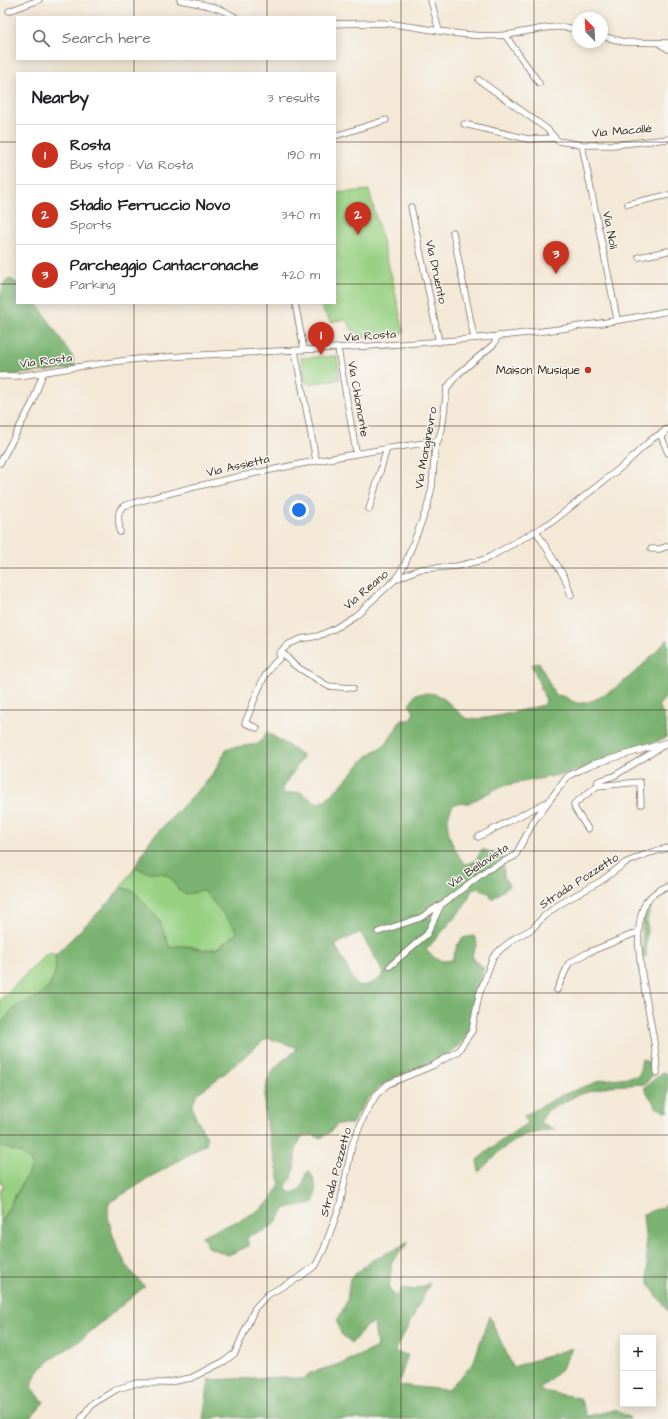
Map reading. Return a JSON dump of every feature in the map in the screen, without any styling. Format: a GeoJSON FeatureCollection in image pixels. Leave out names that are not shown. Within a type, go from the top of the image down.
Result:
{"type":"FeatureCollection","features":[{"type":"Feature","properties":{"kind":"street"},"geometry":{"type":"LineString","coordinates":[[8,10],[39,0]]}},
{"type":"Feature","properties":{"kind":"street"},"geometry":{"type":"LineString","coordinates":[[180,0],[215,6],[233,16]]}},
{"type":"Feature","properties":{"kind":"street"},"geometry":{"type":"LineString","coordinates":[[430,0],[439,31]]}},
{"type":"Feature","properties":{"kind":"street"},"geometry":{"type":"LineString","coordinates":[[336,24],[381,24],[468,35],[505,35],[553,27],[572,28]]}},
{"type":"Feature","properties":{"kind":"street"},"geometry":{"type":"LineString","coordinates":[[505,35],[539,83]]}},
{"type":"Feature","properties":{"kind":"street"},"geometry":{"type":"LineString","coordinates":[[608,38],[624,42],[668,43]]}},
{"type":"Feature","properties":{"kind":"street"},"geometry":{"type":"LineString","coordinates":[[658,43],[668,49]]}},
{"type":"Feature","properties":{"kind":"street","name":"Via Macallé"},"geometry":{"type":"LineString","coordinates":[[479,80],[547,129],[558,141],[582,145],[613,146],[668,139]]}},
{"type":"Feature","properties":{"kind":"street"},"geometry":{"type":"LineString","coordinates":[[336,136],[386,120]]}},
{"type":"Feature","properties":{"kind":"street"},"geometry":{"type":"LineString","coordinates":[[464,124],[528,138],[554,138]]}},
{"type":"Feature","properties":{"kind":"street","name":"Via Noli"},"geometry":{"type":"LineString","coordinates":[[582,145],[617,320]]}},
{"type":"Feature","properties":{"kind":"street"},"geometry":{"type":"LineString","coordinates":[[628,204],[668,195]]}},
{"type":"Feature","properties":{"kind":"street","name":"Via Druento"},"geometry":{"type":"LineString","coordinates":[[411,207],[440,342]]}},
{"type":"Feature","properties":{"kind":"street"},"geometry":{"type":"LineString","coordinates":[[453,232],[474,338]]}},
{"type":"Feature","properties":{"kind":"street"},"geometry":{"type":"LineString","coordinates":[[639,257],[668,251]]}},
{"type":"Feature","properties":{"kind":"street"},"geometry":{"type":"LineString","coordinates":[[295,304],[304,350]]}},
{"type":"Feature","properties":{"kind":"street","name":"Via Rosta"},"geometry":{"type":"LineString","coordinates":[[0,376],[43,373],[138,359],[338,349],[440,342],[617,320],[668,310]]}},
{"type":"Feature","properties":{"kind":"street","name":"Via Monginevro"},"geometry":{"type":"LineString","coordinates":[[396,579],[405,564],[426,508],[432,487],[435,448],[442,429],[446,394],[449,384],[494,344],[496,336]]}},
{"type":"Feature","properties":{"kind":"street","name":"Via Chiomonte"},"geometry":{"type":"LineString","coordinates":[[338,349],[356,452]]}},
{"type":"Feature","properties":{"kind":"street"},"geometry":{"type":"LineString","coordinates":[[295,351],[316,460]]}},
{"type":"Feature","properties":{"kind":"street"},"geometry":{"type":"LineString","coordinates":[[0,463],[32,404],[43,373]]}},
{"type":"Feature","properties":{"kind":"street"},"geometry":{"type":"LineString","coordinates":[[667,430],[662,438],[668,453]]}},
{"type":"Feature","properties":{"kind":"street","name":"Via Reano"},"geometry":{"type":"LineString","coordinates":[[257,728],[245,723],[262,679],[272,664],[280,658],[279,653],[289,644],[301,639],[318,636],[334,629],[356,615],[396,579],[420,569],[458,566],[486,559],[536,531],[553,521],[667,430]]}},
{"type":"Feature","properties":{"kind":"street","name":"Via Assietta"},"geometry":{"type":"LineString","coordinates":[[120,532],[118,513],[120,507],[126,505],[246,475],[316,460],[356,452],[438,441]]}},
{"type":"Feature","properties":{"kind":"street"},"geometry":{"type":"LineString","coordinates":[[369,509],[387,448]]}},
{"type":"Feature","properties":{"kind":"street"},"geometry":{"type":"LineString","coordinates":[[536,531],[565,578],[571,595]]}},
{"type":"Feature","properties":{"kind":"street"},"geometry":{"type":"LineString","coordinates":[[651,549],[660,549],[668,546]]}},
{"type":"Feature","properties":{"kind":"street"},"geometry":{"type":"LineString","coordinates":[[281,652],[294,665],[328,686],[353,688]]}},
{"type":"Feature","properties":{"kind":"street"},"geometry":{"type":"LineString","coordinates":[[588,829],[575,809],[574,804],[597,786],[598,781],[614,776],[668,742]]}},
{"type":"Feature","properties":{"kind":"street","name":"Via Bellavista"},"geometry":{"type":"LineString","coordinates":[[378,932],[420,918],[487,870],[516,856],[535,818],[568,776],[590,765],[643,751],[668,742]]}},
{"type":"Feature","properties":{"kind":"street"},"geometry":{"type":"LineString","coordinates":[[597,786],[640,782],[641,804]]}},
{"type":"Feature","properties":{"kind":"street","name":"Via Bellavista"},"geometry":{"type":"LineString","coordinates":[[478,837],[548,801]]}},
{"type":"Feature","properties":{"kind":"street","name":"Strada Pozzetto"},"geometry":{"type":"LineString","coordinates":[[81,1419],[91,1405],[117,1389],[137,1383],[164,1383],[192,1378],[225,1362],[235,1353],[256,1308],[267,1295],[300,1277],[316,1265],[324,1249],[340,1205],[352,1145],[365,1114],[376,1095],[388,1084],[434,1065],[458,1051],[472,1031],[479,995],[493,957],[510,942],[532,929],[543,917],[560,904],[601,881],[625,863],[649,853],[668,848]]}},
{"type":"Feature","properties":{"kind":"street"},"geometry":{"type":"LineString","coordinates":[[656,1073],[638,932],[646,902],[654,894],[668,886]]}},
{"type":"Feature","properties":{"kind":"street","name":"Via Bellavista"},"geometry":{"type":"LineString","coordinates":[[390,966],[427,934],[440,905]]}},
{"type":"Feature","properties":{"kind":"street"},"geometry":{"type":"LineString","coordinates":[[557,990],[569,963],[587,953],[638,932]]}},
{"type":"Feature","properties":{"kind":"green space"},"geometry":{"type":"Polygon","coordinates":[[[369,190],[392,278],[404,333],[358,338],[345,319],[331,322],[319,304],[336,304],[336,193],[369,190]]]}},
{"type":"Feature","properties":{"kind":"green space"},"geometry":{"type":"Polygon","coordinates":[[[10,279],[16,282],[16,304],[38,304],[72,356],[76,368],[0,376],[0,298],[5,281],[10,279]]]}},
{"type":"Feature","properties":{"kind":"green space"},"geometry":{"type":"Polygon","coordinates":[[[337,356],[340,379],[307,384],[301,358],[337,356]]]}},
{"type":"Feature","properties":{"kind":"green space"},"geometry":{"type":"Polygon","coordinates":[[[668,639],[668,694],[659,705],[665,721],[666,738],[569,773],[502,786],[469,803],[454,804],[448,820],[449,835],[455,850],[464,864],[471,863],[482,849],[503,856],[504,876],[509,886],[492,899],[489,893],[478,888],[472,890],[464,907],[426,950],[437,959],[444,961],[452,960],[458,944],[463,938],[473,936],[476,938],[477,944],[472,955],[475,961],[484,968],[474,1004],[471,1027],[462,1042],[443,1057],[398,1076],[381,1086],[367,1100],[352,1124],[338,1124],[328,1134],[320,1138],[312,1135],[303,1136],[297,1146],[294,1171],[286,1190],[292,1193],[296,1192],[302,1186],[306,1173],[309,1171],[316,1187],[315,1199],[313,1203],[284,1209],[278,1220],[271,1227],[250,1235],[247,1239],[249,1246],[228,1255],[208,1247],[202,1236],[258,1211],[275,1194],[280,1183],[265,1114],[266,1087],[272,1071],[296,1050],[295,1047],[268,1038],[197,1094],[192,1106],[194,1114],[207,1138],[206,1144],[110,1202],[108,1209],[110,1227],[122,1257],[131,1272],[145,1286],[77,1343],[53,1358],[37,1372],[31,1387],[44,1402],[29,1419],[0,1419],[0,1223],[32,1166],[31,1161],[20,1153],[0,1146],[0,1025],[17,1006],[40,996],[45,991],[52,980],[56,968],[55,955],[113,898],[121,887],[135,892],[159,920],[170,948],[176,946],[188,946],[212,950],[221,946],[238,932],[206,893],[201,890],[194,893],[184,894],[178,889],[170,877],[162,873],[147,872],[135,867],[151,839],[207,781],[216,769],[227,748],[259,744],[267,732],[304,756],[283,787],[282,792],[285,794],[300,792],[318,804],[324,801],[341,785],[367,756],[387,743],[401,720],[410,720],[414,712],[409,704],[416,694],[429,693],[439,696],[466,718],[472,719],[492,717],[544,705],[546,701],[532,665],[539,662],[555,695],[560,695],[576,703],[583,703],[594,700],[606,694],[617,686],[641,667],[668,639]],[[360,932],[335,945],[357,986],[372,983],[379,979],[384,973],[360,932]]]}},
{"type":"Feature","properties":{"kind":"green space"},"geometry":{"type":"Polygon","coordinates":[[[135,867],[147,872],[162,873],[170,877],[178,889],[194,893],[201,890],[206,893],[238,932],[217,948],[206,950],[190,946],[170,948],[159,920],[135,892],[121,887],[135,867]]]}},
{"type":"Feature","properties":{"kind":"green space"},"geometry":{"type":"Polygon","coordinates":[[[668,889],[668,893],[653,901],[647,920],[646,957],[643,958],[642,928],[646,910],[651,902],[658,895],[668,889]]]}},
{"type":"Feature","properties":{"kind":"green space"},"geometry":{"type":"Polygon","coordinates":[[[48,952],[55,955],[56,961],[56,968],[49,986],[40,996],[14,1008],[0,1025],[0,1000],[48,952]]]}},
{"type":"Feature","properties":{"kind":"green space"},"geometry":{"type":"Polygon","coordinates":[[[642,1059],[652,1064],[652,1076],[645,1084],[609,1086],[578,1095],[548,1110],[539,1124],[555,1129],[524,1135],[501,1150],[479,1172],[477,1160],[527,1123],[524,1116],[562,1095],[602,1080],[639,1076],[642,1059]]]}},
{"type":"Feature","properties":{"kind":"green space"},"geometry":{"type":"Polygon","coordinates":[[[663,1072],[668,1074],[668,1112],[657,1108],[644,1088],[663,1072]]]}},
{"type":"Feature","properties":{"kind":"green space"},"geometry":{"type":"Polygon","coordinates":[[[0,1146],[20,1153],[31,1161],[32,1166],[0,1223],[0,1192],[4,1185],[0,1182],[0,1146]]]}},
{"type":"Feature","properties":{"kind":"green space"},"geometry":{"type":"Polygon","coordinates":[[[668,1203],[668,1311],[649,1284],[643,1214],[663,1207],[668,1203]]]}},
{"type":"Feature","properties":{"kind":"green space"},"geometry":{"type":"Polygon","coordinates":[[[409,1242],[392,1261],[389,1289],[397,1297],[402,1288],[415,1290],[430,1283],[395,1352],[408,1355],[398,1385],[447,1390],[473,1364],[489,1316],[513,1367],[572,1348],[562,1368],[538,1390],[580,1398],[587,1416],[615,1410],[629,1417],[630,1419],[254,1419],[222,1416],[211,1419],[203,1419],[209,1380],[281,1377],[303,1379],[310,1373],[343,1363],[377,1347],[374,1323],[366,1326],[352,1343],[341,1334],[337,1321],[347,1301],[350,1278],[371,1261],[409,1242]]]}},
{"type":"Feature","properties":{"kind":"place","name":"Stadio Ferruccio Novo"},"geometry":{"type":"Point","coordinates":[358,235]}},
{"type":"Feature","properties":{"kind":"place","name":"Parcheggio Cantacronache"},"geometry":{"type":"Point","coordinates":[556,274]}},
{"type":"Feature","properties":{"kind":"place","name":"Rosta"},"geometry":{"type":"Point","coordinates":[321,355]}},
{"type":"Feature","properties":{"kind":"place","name":"Maison Musique"},"geometry":{"type":"Point","coordinates":[588,370]}}]}
